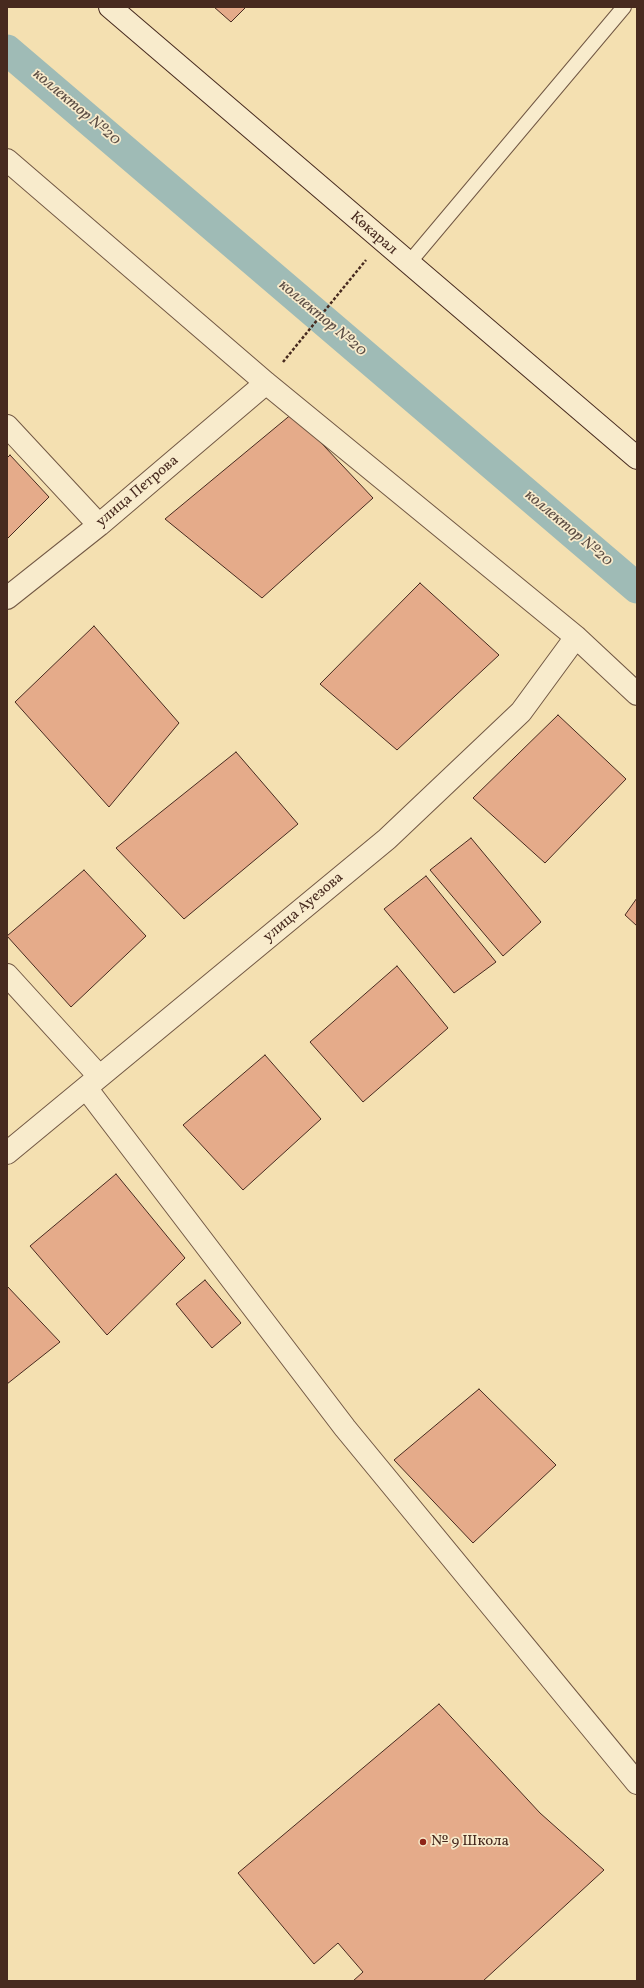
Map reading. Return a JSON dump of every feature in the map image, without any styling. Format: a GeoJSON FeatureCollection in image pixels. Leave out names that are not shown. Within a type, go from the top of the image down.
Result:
{"type":"FeatureCollection","features":[{"type":"Feature","properties":{"kind":"street","name":"Көкарал"},"geometry":{"type":"LineString","coordinates":[[110,7],[382,242],[637,458]]}},
{"type":"Feature","properties":{"kind":"street"},"geometry":{"type":"LineString","coordinates":[[7,160],[266,383],[576,637],[637,694]]}},
{"type":"Feature","properties":{"kind":"street","name":"улица Петрова"},"geometry":{"type":"LineString","coordinates":[[7,598],[99,525],[266,383]]}},
{"type":"Feature","properties":{"kind":"street"},"geometry":{"type":"LineString","coordinates":[[7,426],[99,525]]}},
{"type":"Feature","properties":{"kind":"street","name":"улица Ауезова"},"geometry":{"type":"LineString","coordinates":[[7,1153],[388,839],[521,712],[576,637]]}},
{"type":"Feature","properties":{"kind":"street"},"geometry":{"type":"LineString","coordinates":[[7,975],[92,1082],[345,1428],[637,1783]]}},
{"type":"Feature","properties":{"kind":"lane"},"geometry":{"type":"LineString","coordinates":[[408,264],[624,7]]}},
{"type":"Feature","properties":{"kind":"path"},"geometry":{"type":"LineString","coordinates":[[266,383],[382,242]]}},
{"type":"Feature","properties":{"kind":"building"},"geometry":{"type":"Polygon","coordinates":[[[214,7],[246,7],[231,22],[214,7]]]}},
{"type":"Feature","properties":{"kind":"building"},"geometry":{"type":"Polygon","coordinates":[[[293,413],[373,498],[262,598],[165,519],[293,413]]]}},
{"type":"Feature","properties":{"kind":"building"},"geometry":{"type":"Polygon","coordinates":[[[10,455],[49,497],[7,539],[7,458],[10,455]]]}},
{"type":"Feature","properties":{"kind":"building"},"geometry":{"type":"Polygon","coordinates":[[[420,583],[499,655],[397,750],[320,684],[420,583]]]}},
{"type":"Feature","properties":{"kind":"building"},"geometry":{"type":"Polygon","coordinates":[[[94,626],[179,723],[109,807],[15,702],[94,626]]]}},
{"type":"Feature","properties":{"kind":"building"},"geometry":{"type":"Polygon","coordinates":[[[558,715],[626,779],[545,863],[473,798],[558,715]]]}},
{"type":"Feature","properties":{"kind":"building"},"geometry":{"type":"Polygon","coordinates":[[[236,752],[298,824],[184,919],[116,848],[236,752]]]}},
{"type":"Feature","properties":{"kind":"building"},"geometry":{"type":"Polygon","coordinates":[[[471,838],[541,922],[503,956],[430,870],[471,838]]]}},
{"type":"Feature","properties":{"kind":"building"},"geometry":{"type":"Polygon","coordinates":[[[84,870],[146,936],[71,1007],[7,936],[84,870]]]}},
{"type":"Feature","properties":{"kind":"building"},"geometry":{"type":"Polygon","coordinates":[[[426,876],[496,962],[454,993],[384,909],[426,876]]]}},
{"type":"Feature","properties":{"kind":"building"},"geometry":{"type":"Polygon","coordinates":[[[637,898],[637,926],[625,915],[637,898]]]}},
{"type":"Feature","properties":{"kind":"building"},"geometry":{"type":"Polygon","coordinates":[[[397,966],[448,1028],[363,1102],[310,1042],[397,966]]]}},
{"type":"Feature","properties":{"kind":"building"},"geometry":{"type":"Polygon","coordinates":[[[265,1055],[321,1119],[243,1190],[183,1125],[265,1055]]]}},
{"type":"Feature","properties":{"kind":"building"},"geometry":{"type":"Polygon","coordinates":[[[116,1174],[185,1258],[107,1335],[30,1246],[116,1174]]]}},
{"type":"Feature","properties":{"kind":"building"},"geometry":{"type":"Polygon","coordinates":[[[205,1280],[241,1323],[212,1348],[176,1304],[205,1280]]]}},
{"type":"Feature","properties":{"kind":"building"},"geometry":{"type":"Polygon","coordinates":[[[7,1286],[60,1342],[7,1384],[7,1286]]]}},
{"type":"Feature","properties":{"kind":"building"},"geometry":{"type":"Polygon","coordinates":[[[479,1389],[556,1465],[473,1543],[394,1460],[479,1389]]]}},
{"type":"Feature","properties":{"kind":"building","name":"№ 9 Школа"},"geometry":{"type":"Polygon","coordinates":[[[439,1704],[540,1813],[604,1870],[483,1981],[353,1981],[363,1972],[338,1943],[314,1964],[238,1873],[439,1704]]]}},
{"type":"Feature","properties":{"kind":"waterway","name":"коллектор №20"},"geometry":{"type":"LineString","coordinates":[[7,50],[637,588]]}},
{"type":"Feature","properties":{"kind":"place","name":"№ 9 Школа"},"geometry":{"type":"Point","coordinates":[423,1842]}}]}
